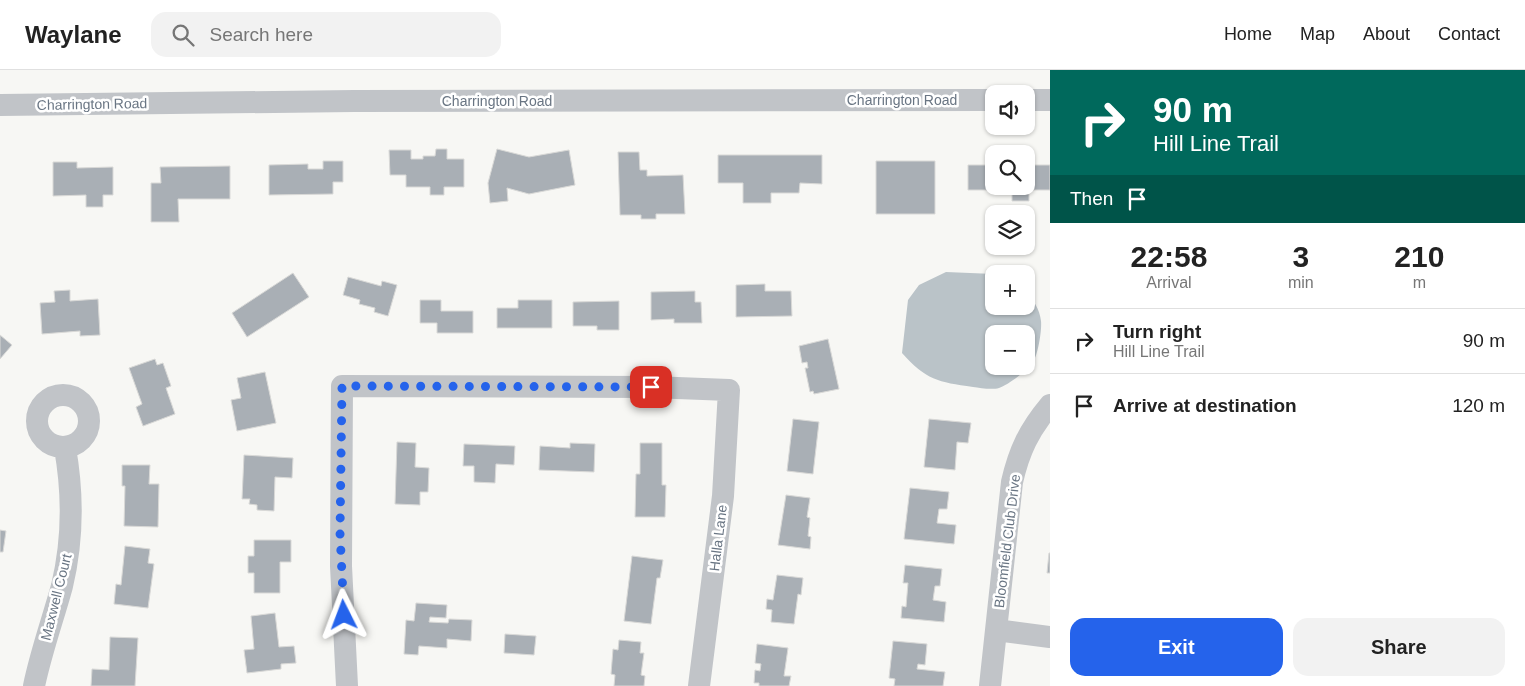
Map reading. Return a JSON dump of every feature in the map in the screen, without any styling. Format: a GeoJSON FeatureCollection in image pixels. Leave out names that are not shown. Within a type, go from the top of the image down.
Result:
{"type":"FeatureCollection","features":[{"type":"Feature","properties":{"kind":"street","name":"Charrington Road"},"geometry":{"type":"LineString","coordinates":[[0,105],[354,101],[985,100]]}},
{"type":"Feature","properties":{"kind":"street"},"geometry":{"type":"LineString","coordinates":[[1035,100],[1050,100]]}},
{"type":"Feature","properties":{"kind":"street","name":"Halla Lane"},"geometry":{"type":"LineString","coordinates":[[348,686],[341,566],[342,386],[651,387],[729,390],[723,496],[700,686]]}},
{"type":"Feature","properties":{"kind":"street","name":"Bloomfield Club Drive"},"geometry":{"type":"LineString","coordinates":[[990,686],[1012,482],[1024,443],[1033,427],[1050,405]]}},
{"type":"Feature","properties":{"kind":"street","name":"Maxwell Court"},"geometry":{"type":"LineString","coordinates":[[34,686],[66,565],[71,514],[65,448]]}},
{"type":"Feature","properties":{"kind":"street"},"geometry":{"type":"LineString","coordinates":[[996,630],[1050,637]]}},
{"type":"Feature","properties":{"kind":"shaded area"},"geometry":{"type":"Polygon","coordinates":[[[946,272],[985,274],[985,315],[1035,315],[1035,304],[1036,305],[1041,321],[1041,330],[1035,357],[1035,325],[985,325],[985,375],[1020,375],[996,389],[951,383],[933,378],[918,369],[902,353],[908,300],[919,285],[946,272]]]}},
{"type":"Feature","properties":{"kind":"building"},"geometry":{"type":"Polygon","coordinates":[[[436,149],[447,149],[447,159],[464,159],[464,187],[444,187],[444,195],[430,195],[430,187],[406,187],[406,175],[390,175],[389,150],[411,150],[411,159],[423,159],[423,156],[435,156],[436,149]]]}},
{"type":"Feature","properties":{"kind":"building"},"geometry":{"type":"Polygon","coordinates":[[[497,149],[529,157],[569,150],[575,185],[529,194],[507,188],[508,201],[490,203],[488,183],[497,149]]]}},
{"type":"Feature","properties":{"kind":"building"},"geometry":{"type":"Polygon","coordinates":[[[618,152],[639,152],[640,170],[647,170],[647,176],[683,175],[685,214],[656,214],[656,219],[641,219],[641,215],[620,215],[618,152]]]}},
{"type":"Feature","properties":{"kind":"building"},"geometry":{"type":"Polygon","coordinates":[[[718,155],[822,155],[822,184],[800,183],[799,193],[771,193],[771,203],[743,203],[743,183],[718,183],[718,155]]]}},
{"type":"Feature","properties":{"kind":"building"},"geometry":{"type":"Polygon","coordinates":[[[323,161],[343,161],[343,182],[333,182],[333,194],[269,195],[269,165],[308,164],[308,169],[323,169],[323,161]]]}},
{"type":"Feature","properties":{"kind":"building"},"geometry":{"type":"Polygon","coordinates":[[[876,161],[935,161],[935,214],[876,214],[876,161]]]}},
{"type":"Feature","properties":{"kind":"building"},"geometry":{"type":"Polygon","coordinates":[[[53,162],[77,162],[77,168],[113,167],[113,195],[103,195],[103,207],[86,207],[86,195],[53,196],[53,162]]]}},
{"type":"Feature","properties":{"kind":"building"},"geometry":{"type":"Polygon","coordinates":[[[968,165],[985,165],[985,190],[968,190],[968,165]]]}},
{"type":"Feature","properties":{"kind":"building"},"geometry":{"type":"Polygon","coordinates":[[[1035,165],[1050,165],[1050,190],[1035,190],[1035,165]]]}},
{"type":"Feature","properties":{"kind":"building"},"geometry":{"type":"Polygon","coordinates":[[[230,166],[230,199],[178,199],[179,222],[151,222],[151,183],[161,183],[160,167],[230,166]]]}},
{"type":"Feature","properties":{"kind":"building"},"geometry":{"type":"Polygon","coordinates":[[[1012,195],[1029,195],[1029,201],[1012,201],[1012,195]]]}},
{"type":"Feature","properties":{"kind":"building"},"geometry":{"type":"Polygon","coordinates":[[[293,273],[309,297],[247,337],[232,313],[293,273]]]}},
{"type":"Feature","properties":{"kind":"building"},"geometry":{"type":"Polygon","coordinates":[[[348,277],[381,286],[382,281],[397,285],[388,316],[374,312],[375,308],[359,304],[360,300],[343,295],[348,277]]]}},
{"type":"Feature","properties":{"kind":"building"},"geometry":{"type":"Polygon","coordinates":[[[765,284],[765,291],[791,291],[792,316],[736,317],[736,285],[765,284]]]}},
{"type":"Feature","properties":{"kind":"building"},"geometry":{"type":"Polygon","coordinates":[[[70,290],[70,301],[98,299],[100,335],[80,336],[80,331],[42,334],[40,303],[55,302],[54,291],[70,290]]]}},
{"type":"Feature","properties":{"kind":"building"},"geometry":{"type":"Polygon","coordinates":[[[695,291],[695,302],[701,302],[702,323],[674,323],[674,319],[651,320],[651,292],[695,291]]]}},
{"type":"Feature","properties":{"kind":"building"},"geometry":{"type":"Polygon","coordinates":[[[420,300],[441,300],[441,311],[473,311],[473,333],[437,333],[437,323],[420,323],[420,300]]]}},
{"type":"Feature","properties":{"kind":"building"},"geometry":{"type":"Polygon","coordinates":[[[518,300],[552,300],[552,328],[497,328],[497,308],[518,308],[518,300]]]}},
{"type":"Feature","properties":{"kind":"building"},"geometry":{"type":"Polygon","coordinates":[[[619,301],[619,330],[597,330],[597,326],[573,326],[573,302],[619,301]]]}},
{"type":"Feature","properties":{"kind":"building"},"geometry":{"type":"Polygon","coordinates":[[[0,335],[12,345],[0,359],[0,335]]]}},
{"type":"Feature","properties":{"kind":"building"},"geometry":{"type":"Polygon","coordinates":[[[828,339],[839,389],[814,394],[813,391],[810,392],[805,368],[808,368],[807,362],[802,363],[799,346],[828,339]]]}},
{"type":"Feature","properties":{"kind":"building"},"geometry":{"type":"Polygon","coordinates":[[[155,359],[157,365],[163,363],[171,386],[166,388],[175,414],[143,426],[136,407],[142,404],[129,368],[155,359]]]}},
{"type":"Feature","properties":{"kind":"building"},"geometry":{"type":"Polygon","coordinates":[[[265,372],[276,423],[237,431],[231,400],[241,398],[237,378],[265,372]]]}},
{"type":"Feature","properties":{"kind":"building"},"geometry":{"type":"Polygon","coordinates":[[[793,419],[819,422],[813,474],[787,471],[793,419]]]}},
{"type":"Feature","properties":{"kind":"building"},"geometry":{"type":"Polygon","coordinates":[[[929,419],[971,423],[968,443],[957,442],[955,470],[924,467],[929,419]]]}},
{"type":"Feature","properties":{"kind":"building"},"geometry":{"type":"Polygon","coordinates":[[[397,442],[416,443],[415,467],[429,468],[428,492],[420,492],[420,505],[395,504],[397,442]]]}},
{"type":"Feature","properties":{"kind":"building"},"geometry":{"type":"Polygon","coordinates":[[[570,443],[595,444],[594,472],[539,470],[540,446],[570,448],[570,443]]]}},
{"type":"Feature","properties":{"kind":"building"},"geometry":{"type":"Polygon","coordinates":[[[640,443],[662,443],[662,485],[666,485],[665,517],[635,517],[636,474],[640,474],[640,443]]]}},
{"type":"Feature","properties":{"kind":"building"},"geometry":{"type":"Polygon","coordinates":[[[464,444],[515,446],[514,465],[496,464],[495,483],[474,482],[474,466],[463,466],[464,444]]]}},
{"type":"Feature","properties":{"kind":"building"},"geometry":{"type":"Polygon","coordinates":[[[244,455],[293,458],[292,478],[275,477],[274,511],[257,510],[257,505],[249,504],[250,499],[242,499],[244,455]]]}},
{"type":"Feature","properties":{"kind":"building"},"geometry":{"type":"Polygon","coordinates":[[[122,465],[150,465],[149,484],[159,484],[158,527],[124,526],[125,486],[122,486],[122,465]]]}},
{"type":"Feature","properties":{"kind":"building"},"geometry":{"type":"Polygon","coordinates":[[[910,488],[949,492],[947,509],[939,509],[937,523],[956,525],[954,544],[904,539],[910,488]]]}},
{"type":"Feature","properties":{"kind":"building"},"geometry":{"type":"Polygon","coordinates":[[[786,495],[810,498],[807,517],[810,518],[808,536],[811,537],[810,549],[778,545],[786,495]]]}},
{"type":"Feature","properties":{"kind":"building"},"geometry":{"type":"Polygon","coordinates":[[[0,530],[6,531],[3,552],[0,552],[0,530]]]}},
{"type":"Feature","properties":{"kind":"building"},"geometry":{"type":"Polygon","coordinates":[[[254,540],[291,540],[291,562],[280,562],[280,593],[254,593],[254,573],[248,573],[248,556],[254,556],[254,540]]]}},
{"type":"Feature","properties":{"kind":"building"},"geometry":{"type":"Polygon","coordinates":[[[125,546],[150,549],[148,563],[154,564],[148,608],[114,604],[116,584],[121,585],[125,546]]]}},
{"type":"Feature","properties":{"kind":"building"},"geometry":{"type":"Polygon","coordinates":[[[1049,553],[1050,573],[1047,573],[1049,553]]]}},
{"type":"Feature","properties":{"kind":"building"},"geometry":{"type":"Polygon","coordinates":[[[632,556],[663,560],[660,578],[657,578],[651,624],[624,621],[632,556]]]}},
{"type":"Feature","properties":{"kind":"building"},"geometry":{"type":"Polygon","coordinates":[[[905,565],[942,569],[940,586],[935,586],[933,600],[946,602],[944,622],[901,618],[902,606],[906,607],[908,583],[903,583],[905,565]]]}},
{"type":"Feature","properties":{"kind":"building"},"geometry":{"type":"Polygon","coordinates":[[[777,575],[803,578],[801,595],[798,594],[794,624],[771,622],[772,610],[766,609],[767,599],[773,600],[777,575]]]}},
{"type":"Feature","properties":{"kind":"building"},"geometry":{"type":"Polygon","coordinates":[[[416,603],[447,605],[446,618],[430,617],[429,622],[448,623],[449,619],[472,620],[471,641],[447,639],[447,648],[419,646],[418,655],[404,654],[406,620],[414,621],[416,603]]]}},
{"type":"Feature","properties":{"kind":"building"},"geometry":{"type":"Polygon","coordinates":[[[275,613],[279,647],[294,646],[296,663],[281,664],[281,669],[247,673],[244,650],[254,649],[251,616],[275,613]]]}},
{"type":"Feature","properties":{"kind":"building"},"geometry":{"type":"Polygon","coordinates":[[[505,634],[536,636],[534,655],[504,653],[505,634]]]}},
{"type":"Feature","properties":{"kind":"building"},"geometry":{"type":"Polygon","coordinates":[[[110,637],[138,638],[135,686],[91,686],[92,669],[109,670],[110,637]]]}},
{"type":"Feature","properties":{"kind":"building"},"geometry":{"type":"Polygon","coordinates":[[[619,640],[641,642],[640,653],[644,653],[641,675],[645,676],[644,686],[614,686],[615,675],[611,674],[613,649],[618,650],[619,640]]]}},
{"type":"Feature","properties":{"kind":"building"},"geometry":{"type":"Polygon","coordinates":[[[893,641],[927,644],[925,665],[918,664],[917,669],[945,672],[943,686],[894,686],[895,679],[889,678],[893,641]]]}},
{"type":"Feature","properties":{"kind":"building"},"geometry":{"type":"Polygon","coordinates":[[[757,644],[788,648],[784,676],[791,676],[789,686],[759,686],[759,683],[754,683],[755,670],[760,671],[761,664],[755,663],[757,644]]]}},
{"type":"Feature","properties":{"kind":"route"},"geometry":{"type":"LineString","coordinates":[[344,615],[340,533],[342,386],[651,387]]}}]}
